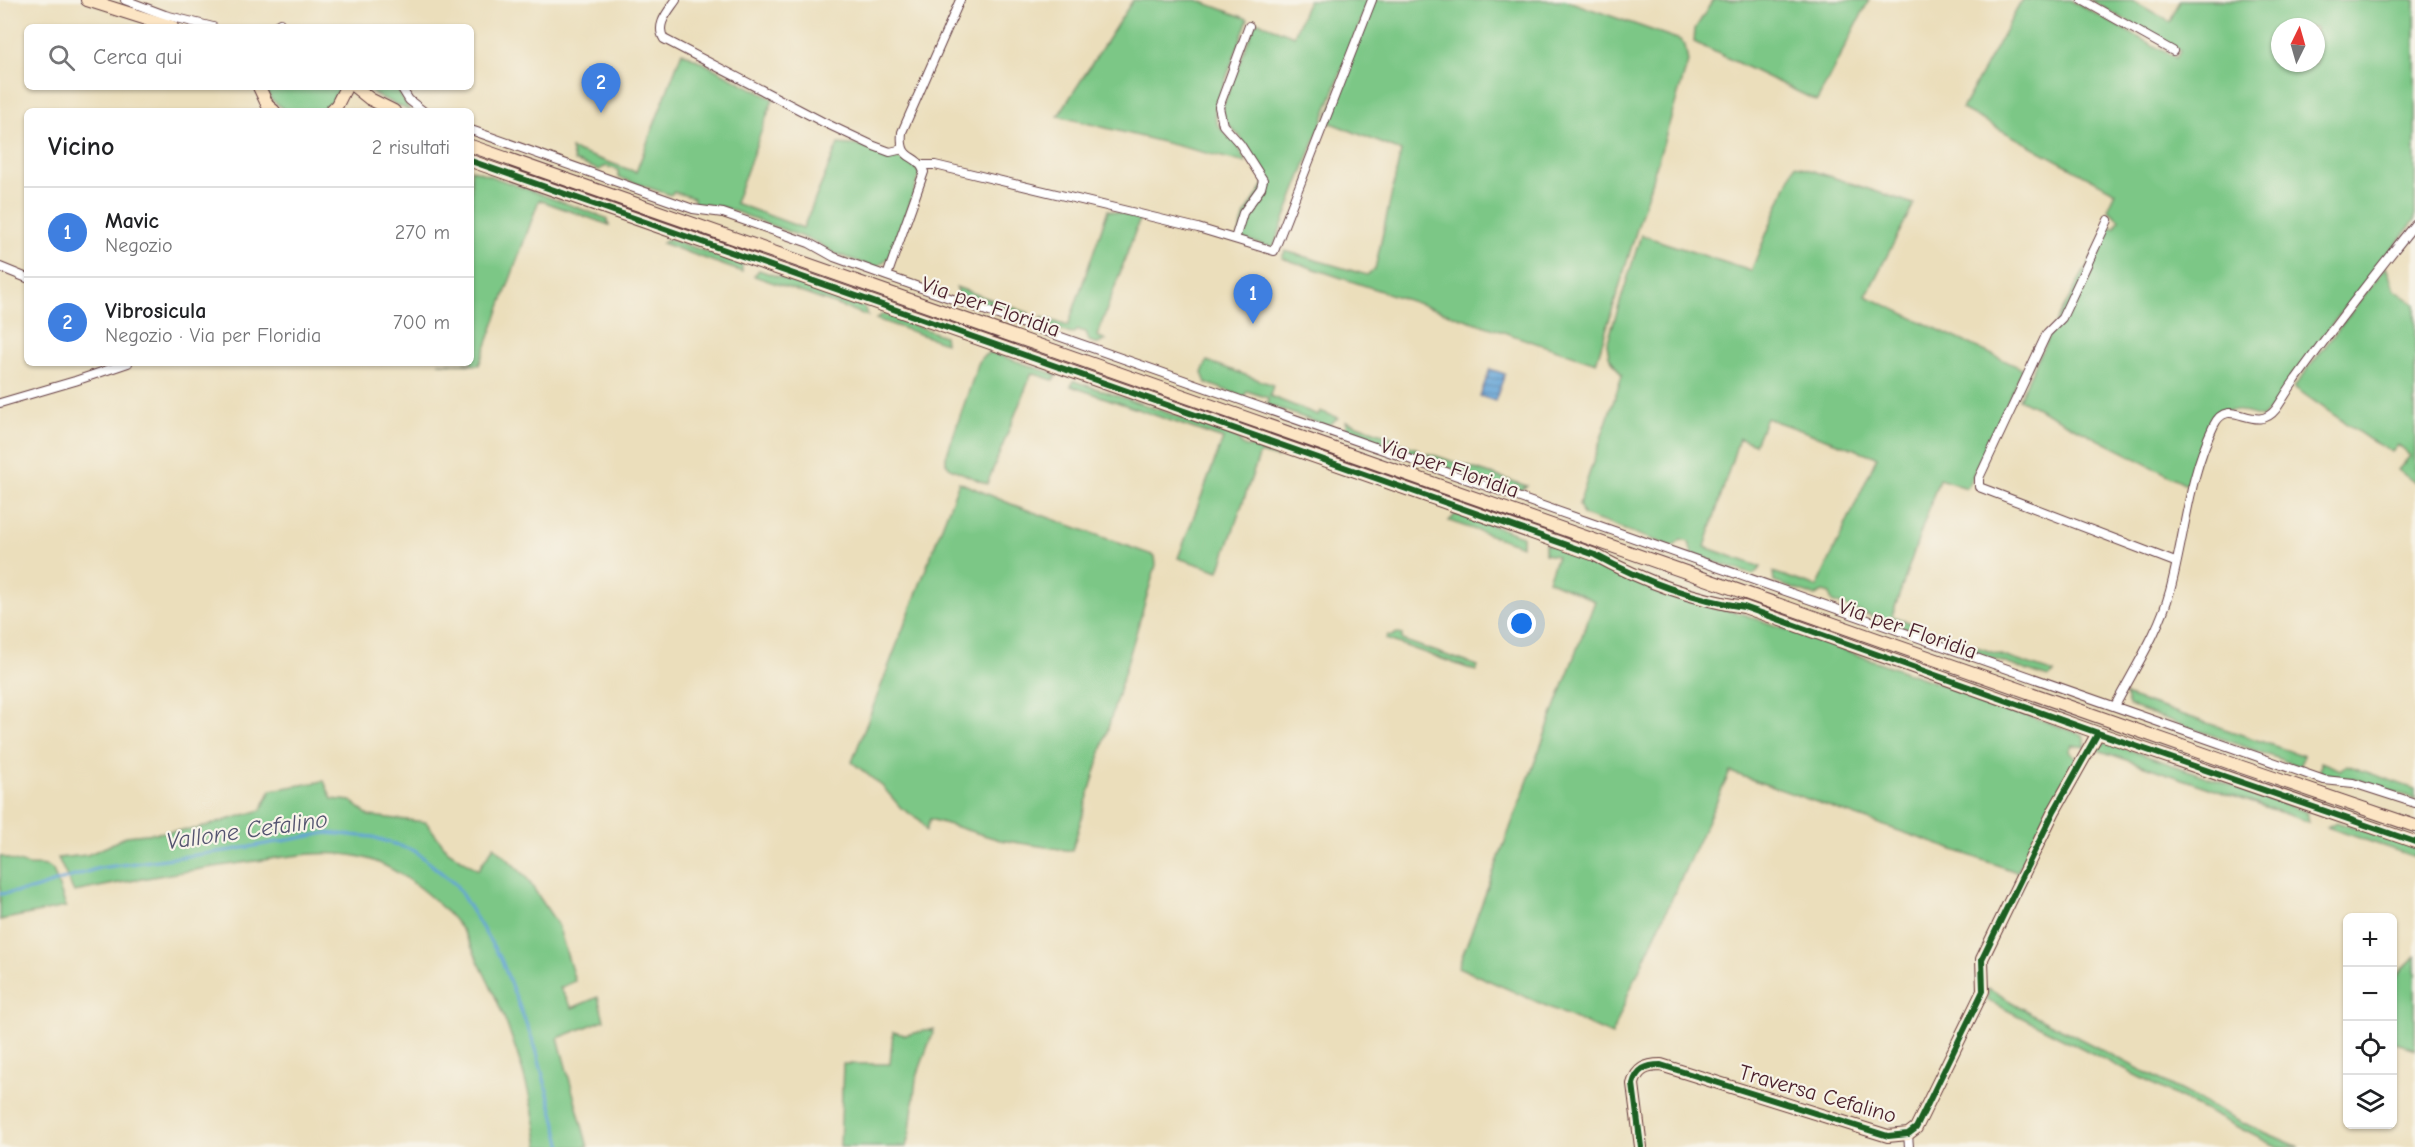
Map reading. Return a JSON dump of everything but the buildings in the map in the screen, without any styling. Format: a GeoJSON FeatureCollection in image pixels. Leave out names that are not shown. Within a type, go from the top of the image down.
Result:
{"type":"FeatureCollection","features":[{"type":"Feature","properties":{"kind":"street"},"geometry":{"type":"LineString","coordinates":[[87,0],[163,24]]}},
{"type":"Feature","properties":{"kind":"street"},"geometry":{"type":"LineString","coordinates":[[125,0],[165,15],[201,24]]}},
{"type":"Feature","properties":{"kind":"street"},"geometry":{"type":"LineString","coordinates":[[676,0],[660,26],[659,32],[664,39],[874,146],[890,152],[903,150]]}},
{"type":"Feature","properties":{"kind":"street"},"geometry":{"type":"LineString","coordinates":[[960,0],[902,132],[903,150],[907,156],[922,165],[935,165],[1235,238],[1274,251],[1372,0]]}},
{"type":"Feature","properties":{"kind":"street"},"geometry":{"type":"LineString","coordinates":[[2082,0],[2174,51]]}},
{"type":"Feature","properties":{"kind":"street"},"geometry":{"type":"LineString","coordinates":[[1235,238],[1243,213],[1261,188],[1263,180],[1257,167],[1223,125],[1219,107],[1249,26]]}},
{"type":"Feature","properties":{"kind":"street"},"geometry":{"type":"LineString","coordinates":[[260,90],[270,108]]}},
{"type":"Feature","properties":{"kind":"street"},"geometry":{"type":"LineString","coordinates":[[334,108],[344,90]]}},
{"type":"Feature","properties":{"kind":"street"},"geometry":{"type":"LineString","coordinates":[[360,90],[370,99],[388,108]]}},
{"type":"Feature","properties":{"kind":"street"},"geometry":{"type":"LineString","coordinates":[[403,90],[409,100],[419,108]]}},
{"type":"Feature","properties":{"kind":"street"},"geometry":{"type":"LineString","coordinates":[[474,131],[693,209],[723,213],[809,243],[834,257],[887,276],[2324,780],[2353,783],[2415,803]]}},
{"type":"Feature","properties":{"kind":"street","name":"Via per Floridia"},"geometry":{"type":"LineString","coordinates":[[474,147],[2202,754],[2415,826]]}},
{"type":"Feature","properties":{"kind":"street"},"geometry":{"type":"LineString","coordinates":[[474,162],[1595,555],[1629,573],[1711,602],[1744,607],[2098,733],[2415,842]]}},
{"type":"Feature","properties":{"kind":"street"},"geometry":{"type":"LineString","coordinates":[[887,276],[923,180],[922,165]]}},
{"type":"Feature","properties":{"kind":"street"},"geometry":{"type":"LineString","coordinates":[[2108,220],[2062,318],[2047,333],[1979,478],[1979,486],[2175,562]]}},
{"type":"Feature","properties":{"kind":"street"},"geometry":{"type":"LineString","coordinates":[[2115,706],[2161,618],[2170,590],[2191,485],[2214,424],[2224,413],[2231,412],[2258,420],[2265,419],[2274,411],[2367,284],[2415,224]]}},
{"type":"Feature","properties":{"kind":"street"},"geometry":{"type":"LineString","coordinates":[[0,267],[24,277]]}},
{"type":"Feature","properties":{"kind":"street"},"geometry":{"type":"LineString","coordinates":[[0,402],[119,366]]}},
{"type":"Feature","properties":{"kind":"street","name":"Traversa Cefalino"},"geometry":{"type":"LineString","coordinates":[[1641,1147],[1633,1084],[1636,1076],[1650,1065],[1661,1065],[1909,1141],[1922,1120],[1983,991],[1982,959],[2054,811],[2098,733]]}},
{"type":"Feature","properties":{"kind":"green space"},"geometry":{"type":"Polygon","coordinates":[[[1133,0],[1197,0],[1248,19],[1215,109],[1218,125],[1237,145],[1246,163],[1058,116],[1133,0]]]}},
{"type":"Feature","properties":{"kind":"green space"},"geometry":{"type":"Polygon","coordinates":[[[1308,0],[1369,0],[1273,248],[1238,237],[1245,214],[1267,180],[1241,138],[1223,119],[1223,106],[1256,21],[1294,36],[1308,0]]]}},
{"type":"Feature","properties":{"kind":"green space"},"geometry":{"type":"Polygon","coordinates":[[[1374,0],[1565,0],[1680,40],[1685,45],[1688,62],[1596,363],[1282,258],[1285,251],[1367,275],[1375,269],[1401,151],[1326,121],[1374,0]]]}},
{"type":"Feature","properties":{"kind":"green space"},"geometry":{"type":"Polygon","coordinates":[[[1713,0],[1869,0],[1817,101],[1694,42],[1695,29],[1713,0]]]}},
{"type":"Feature","properties":{"kind":"green space"},"geometry":{"type":"Polygon","coordinates":[[[2022,0],[2070,0],[2176,58],[2180,51],[2090,0],[2132,0],[2170,22],[2180,0],[2415,0],[2415,220],[2318,342],[2272,408],[2262,417],[2230,410],[2218,413],[2213,418],[2189,482],[2186,484],[2019,399],[2049,335],[2108,228],[2115,227],[2119,220],[2108,209],[2116,192],[1962,109],[2022,0]]]}},
{"type":"Feature","properties":{"kind":"green space"},"geometry":{"type":"Polygon","coordinates":[[[682,52],[773,99],[735,203],[803,228],[838,144],[863,146],[912,163],[920,173],[893,254],[876,268],[726,208],[694,203],[694,198],[674,192],[670,195],[618,177],[618,170],[606,166],[599,170],[574,161],[571,149],[636,172],[682,52]]]}},
{"type":"Feature","properties":{"kind":"green space"},"geometry":{"type":"Polygon","coordinates":[[[266,90],[339,90],[332,102],[323,108],[282,108],[271,99],[266,90]]]}},
{"type":"Feature","properties":{"kind":"green space"},"geometry":{"type":"Polygon","coordinates":[[[369,90],[398,90],[408,108],[404,108],[369,90]]]}},
{"type":"Feature","properties":{"kind":"green space"},"geometry":{"type":"Polygon","coordinates":[[[1795,165],[1914,204],[1866,296],[2023,369],[1967,488],[1939,479],[1892,616],[1919,626],[1911,630],[1832,602],[1830,594],[1823,592],[1815,596],[1774,582],[1773,572],[1817,587],[1877,457],[1766,418],[1755,444],[1739,438],[1705,547],[1761,567],[1753,575],[1692,554],[1689,542],[1681,540],[1673,547],[1583,515],[1579,504],[1622,376],[1609,356],[1607,344],[1641,235],[1751,271],[1795,165]]]}},
{"type":"Feature","properties":{"kind":"green space"},"geometry":{"type":"Polygon","coordinates":[[[474,170],[606,218],[609,225],[539,200],[479,365],[474,365],[474,170]]]}},
{"type":"Feature","properties":{"kind":"green space"},"geometry":{"type":"Polygon","coordinates":[[[1108,210],[1140,218],[1097,336],[1106,340],[1098,344],[1089,341],[1086,332],[1078,330],[1071,334],[1043,324],[1041,317],[1068,326],[1108,210]]]}},
{"type":"Feature","properties":{"kind":"green space"},"geometry":{"type":"Polygon","coordinates":[[[669,239],[742,264],[742,272],[662,243],[669,239]]]}},
{"type":"Feature","properties":{"kind":"green space"},"geometry":{"type":"Polygon","coordinates":[[[2386,267],[2395,290],[2415,304],[2415,483],[2398,470],[2410,456],[2398,445],[2392,452],[2370,440],[2294,387],[2386,267]]]}},
{"type":"Feature","properties":{"kind":"green space"},"geometry":{"type":"Polygon","coordinates":[[[759,270],[864,307],[868,316],[754,276],[759,270]]]}},
{"type":"Feature","properties":{"kind":"green space"},"geometry":{"type":"Polygon","coordinates":[[[956,287],[1029,313],[1024,318],[959,295],[956,287]]]}},
{"type":"Feature","properties":{"kind":"green space"},"geometry":{"type":"Polygon","coordinates":[[[883,314],[944,336],[945,343],[876,319],[883,314]]]}},
{"type":"Feature","properties":{"kind":"green space"},"geometry":{"type":"Polygon","coordinates":[[[990,352],[1057,375],[1053,380],[1032,373],[987,484],[950,468],[946,463],[946,457],[978,364],[982,357],[990,352]]]}},
{"type":"Feature","properties":{"kind":"green space"},"geometry":{"type":"Polygon","coordinates":[[[1207,361],[1273,385],[1270,396],[1318,415],[1320,411],[1338,418],[1327,426],[1268,405],[1268,398],[1247,391],[1244,397],[1206,383],[1202,373],[1207,361]]]}},
{"type":"Feature","properties":{"kind":"green space"},"geometry":{"type":"Polygon","coordinates":[[[1074,381],[1236,436],[1245,447],[1263,447],[1275,452],[1277,458],[1260,453],[1219,571],[1178,558],[1223,439],[1071,386],[1074,381]]]}},
{"type":"Feature","properties":{"kind":"green space"},"geometry":{"type":"Polygon","coordinates":[[[1346,421],[1418,449],[1410,455],[1346,432],[1346,421]]]}},
{"type":"Feature","properties":{"kind":"green space"},"geometry":{"type":"Polygon","coordinates":[[[1427,453],[1527,486],[1517,492],[1428,461],[1427,453]]]}},
{"type":"Feature","properties":{"kind":"green space"},"geometry":{"type":"Polygon","coordinates":[[[959,482],[1011,504],[1155,556],[1156,565],[1072,851],[1000,840],[930,819],[926,831],[920,820],[901,808],[883,787],[852,762],[959,482]]]}},
{"type":"Feature","properties":{"kind":"green space"},"geometry":{"type":"Polygon","coordinates":[[[1457,513],[1522,536],[1522,546],[1449,521],[1457,513]]]}},
{"type":"Feature","properties":{"kind":"green space"},"geometry":{"type":"Polygon","coordinates":[[[1545,543],[1596,561],[1625,577],[1714,608],[1743,614],[2083,735],[2086,747],[2072,745],[2069,751],[2079,760],[2017,872],[1730,772],[1629,992],[1612,1035],[1458,967],[1595,601],[1548,580],[1557,556],[1545,554],[1545,543]]]}},
{"type":"Feature","properties":{"kind":"green space"},"geometry":{"type":"Polygon","coordinates":[[[1930,631],[2054,673],[2048,678],[1931,637],[1930,631]]]}},
{"type":"Feature","properties":{"kind":"green space"},"geometry":{"type":"Polygon","coordinates":[[[1397,633],[1402,635],[1402,640],[1478,666],[1476,671],[1386,639],[1388,635],[1392,636],[1397,633]]]}},
{"type":"Feature","properties":{"kind":"green space"},"geometry":{"type":"Polygon","coordinates":[[[2125,695],[2304,756],[2299,766],[2129,706],[2125,695]]]}},
{"type":"Feature","properties":{"kind":"green space"},"geometry":{"type":"Polygon","coordinates":[[[2107,742],[2307,812],[2309,822],[2095,749],[2107,742]]]}},
{"type":"Feature","properties":{"kind":"green space"},"geometry":{"type":"Polygon","coordinates":[[[2321,762],[2341,770],[2347,765],[2415,789],[2415,799],[2358,780],[2320,773],[2321,762]]]}},
{"type":"Feature","properties":{"kind":"green space"},"geometry":{"type":"Polygon","coordinates":[[[324,781],[332,799],[351,801],[369,816],[426,822],[448,851],[478,870],[494,846],[526,877],[558,925],[575,981],[560,988],[572,1008],[598,997],[604,1020],[558,1038],[588,1147],[539,1147],[530,1100],[510,1032],[467,939],[443,908],[419,887],[392,870],[365,858],[351,855],[307,854],[183,872],[74,892],[58,858],[87,855],[126,836],[196,829],[261,810],[271,790],[324,781]]]}},
{"type":"Feature","properties":{"kind":"green space"},"geometry":{"type":"Polygon","coordinates":[[[2336,822],[2415,848],[2415,857],[2327,827],[2336,822]]]}},
{"type":"Feature","properties":{"kind":"green space"},"geometry":{"type":"Polygon","coordinates":[[[0,856],[29,865],[45,866],[53,870],[66,907],[0,920],[0,856]]]}},
{"type":"Feature","properties":{"kind":"green space"},"geometry":{"type":"Polygon","coordinates":[[[2415,956],[2415,1049],[2397,1043],[2397,976],[2415,956]]]}},
{"type":"Feature","properties":{"kind":"green space"},"geometry":{"type":"Polygon","coordinates":[[[1988,988],[2030,1013],[2250,1126],[2299,1147],[2279,1147],[2267,1142],[1987,1000],[1988,988]]]}},
{"type":"Feature","properties":{"kind":"green space"},"geometry":{"type":"Polygon","coordinates":[[[934,1029],[916,1079],[906,1147],[840,1147],[843,1064],[890,1064],[893,1032],[905,1035],[934,1029]]]}},
{"type":"Feature","properties":{"kind":"water"},"geometry":{"type":"Polygon","coordinates":[[[1490,369],[1505,374],[1495,401],[1480,396],[1490,369]]]}},
{"type":"Feature","properties":{"kind":"waterway","name":"Vallone Cefalino"},"geometry":{"type":"LineString","coordinates":[[0,894],[31,890],[99,868],[232,850],[327,833],[373,837],[415,851],[456,885],[501,959],[536,1049],[562,1147]]}},
{"type":"Feature","properties":{"kind":"cycle path"},"geometry":{"type":"LineString","coordinates":[[474,162],[1595,555],[1630,573],[1686,594],[1744,607],[2098,733],[2415,842]]}},
{"type":"Feature","properties":{"kind":"cycle path"},"geometry":{"type":"LineString","coordinates":[[1641,1147],[1633,1084],[1640,1071],[1656,1065],[1888,1136],[1908,1134],[1916,1128],[1983,991],[1982,959],[2054,811],[2098,733]]}},
{"type":"Feature","properties":{"kind":"place","name":"Vibrosicula"},"geometry":{"type":"Point","coordinates":[601,113]}},
{"type":"Feature","properties":{"kind":"place","name":"Mavic"},"geometry":{"type":"Point","coordinates":[1253,324]}}]}
